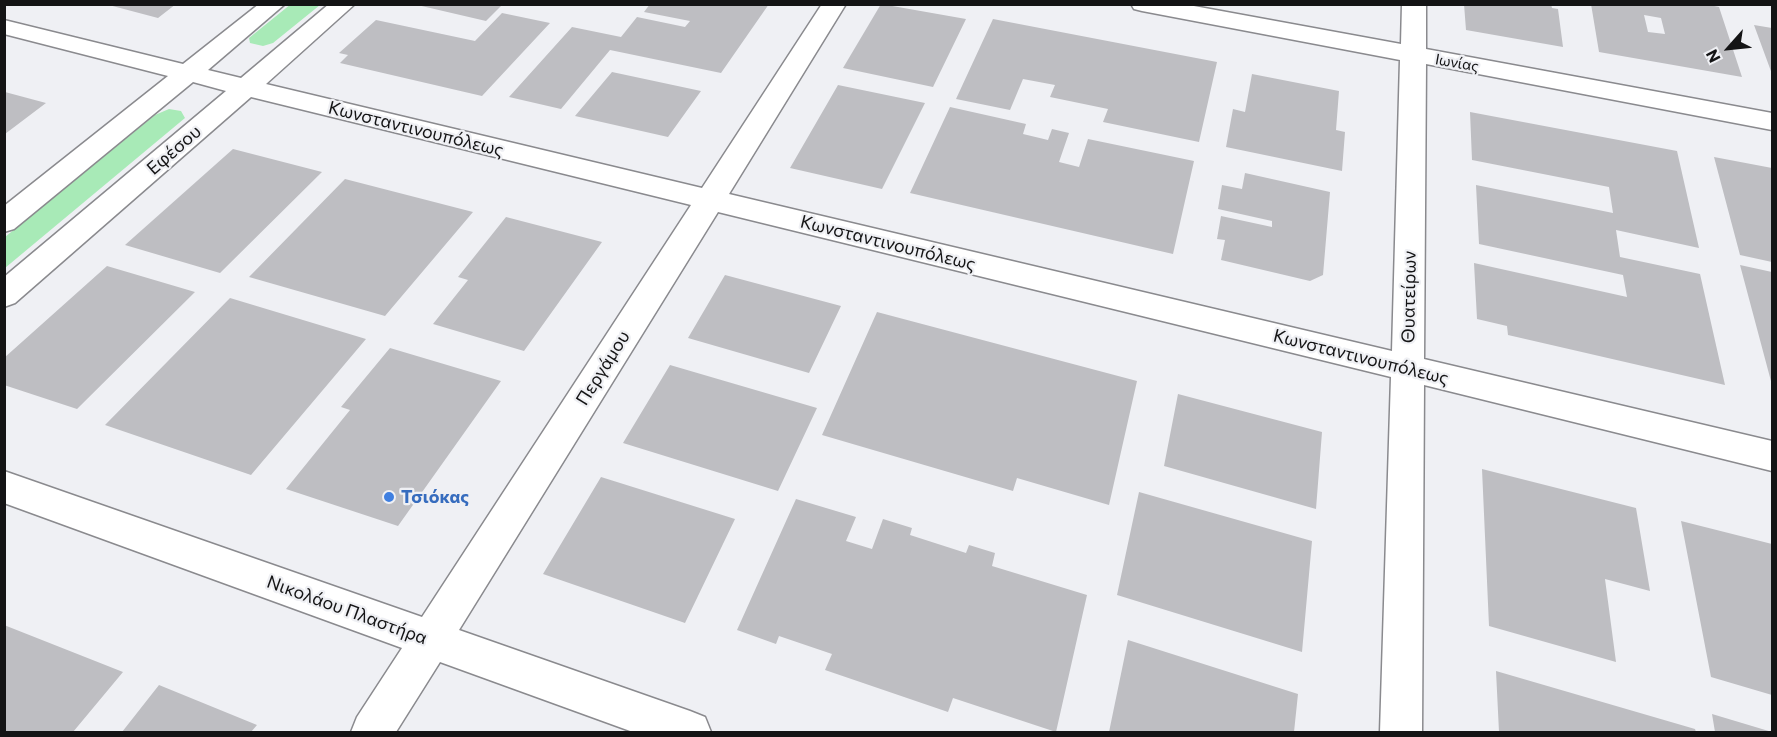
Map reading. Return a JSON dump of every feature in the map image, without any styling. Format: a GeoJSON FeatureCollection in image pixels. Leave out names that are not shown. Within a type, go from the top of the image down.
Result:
{"type":"FeatureCollection","features":[{"type":"Feature","properties":{"kind":"street"},"geometry":{"type":"LineString","coordinates":[[4,222],[274,4]]}},
{"type":"Feature","properties":{"kind":"street","name":"Εφέσου"},"geometry":{"type":"LineString","coordinates":[[4,295],[344,4]]}},
{"type":"Feature","properties":{"kind":"street","name":"Περγάμου"},"geometry":{"type":"LineString","coordinates":[[372,732],[834,4]]}},
{"type":"Feature","properties":{"kind":"street","name":"Ιωνίας"},"geometry":{"type":"LineString","coordinates":[[1142,4],[1773,121]]}},
{"type":"Feature","properties":{"kind":"street","name":"Θυατείρων"},"geometry":{"type":"LineString","coordinates":[[1401,732],[1413,4]]}},
{"type":"Feature","properties":{"kind":"street","name":"Κωνσταντινουπόλεως"},"geometry":{"type":"LineString","coordinates":[[4,27],[247,88],[1773,456]]}},
{"type":"Feature","properties":{"kind":"street","name":"Νικολάου Πλαστήρα"},"geometry":{"type":"LineString","coordinates":[[4,487],[690,732]]}},
{"type":"Feature","properties":{"kind":"green space"},"geometry":{"type":"Polygon","coordinates":[[[291,4],[320,5],[273,43],[263,46],[250,43],[249,38],[291,4]]]}},
{"type":"Feature","properties":{"kind":"green space"},"geometry":{"type":"Polygon","coordinates":[[[169,109],[181,111],[185,118],[5,268],[5,237],[155,115],[169,109]]]}},
{"type":"Feature","properties":{"kind":"building"},"geometry":{"type":"Polygon","coordinates":[[[105,4],[176,4],[158,18],[105,4]]]}},
{"type":"Feature","properties":{"kind":"building"},"geometry":{"type":"Polygon","coordinates":[[[413,4],[503,4],[486,21],[413,4]]]}},
{"type":"Feature","properties":{"kind":"building"},"geometry":{"type":"Polygon","coordinates":[[[650,4],[769,4],[721,73],[610,50],[561,109],[509,97],[572,27],[621,37],[637,17],[685,27],[690,21],[644,12],[650,4]]]}},
{"type":"Feature","properties":{"kind":"building"},"geometry":{"type":"Polygon","coordinates":[[[881,4],[966,19],[933,87],[843,68],[881,4]]]}},
{"type":"Feature","properties":{"kind":"building"},"geometry":{"type":"Polygon","coordinates":[[[1464,4],[1551,4],[1552,8],[1558,9],[1563,47],[1466,30],[1464,4]]]}},
{"type":"Feature","properties":{"kind":"building"},"geometry":{"type":"Polygon","coordinates":[[[1591,4],[1705,4],[1719,7],[1742,77],[1599,52],[1591,4]],[[1644,15],[1648,32],[1665,34],[1661,18],[1644,15]]]}},
{"type":"Feature","properties":{"kind":"building"},"geometry":{"type":"Polygon","coordinates":[[[502,13],[550,23],[482,96],[340,63],[348,55],[339,53],[376,20],[475,41],[502,13]]]}},
{"type":"Feature","properties":{"kind":"building"},"geometry":{"type":"Polygon","coordinates":[[[993,19],[1217,62],[1199,142],[1103,122],[1108,109],[1050,97],[1055,85],[1023,79],[1010,110],[956,99],[993,19]]]}},
{"type":"Feature","properties":{"kind":"building"},"geometry":{"type":"Polygon","coordinates":[[[1754,25],[1772,28],[1772,74],[1754,25]]]}},
{"type":"Feature","properties":{"kind":"building"},"geometry":{"type":"Polygon","coordinates":[[[612,72],[701,91],[668,137],[575,116],[612,72]]]}},
{"type":"Feature","properties":{"kind":"building"},"geometry":{"type":"Polygon","coordinates":[[[1252,74],[1339,91],[1336,130],[1345,132],[1342,171],[1226,147],[1233,109],[1245,112],[1252,74]]]}},
{"type":"Feature","properties":{"kind":"building"},"geometry":{"type":"Polygon","coordinates":[[[838,85],[925,103],[882,189],[790,168],[838,85]]]}},
{"type":"Feature","properties":{"kind":"building"},"geometry":{"type":"Polygon","coordinates":[[[5,92],[46,103],[5,134],[5,92]]]}},
{"type":"Feature","properties":{"kind":"building"},"geometry":{"type":"Polygon","coordinates":[[[950,107],[1026,124],[1023,134],[1048,140],[1052,129],[1069,133],[1059,162],[1079,167],[1088,139],[1194,161],[1173,254],[910,193],[950,107]]]}},
{"type":"Feature","properties":{"kind":"building"},"geometry":{"type":"Polygon","coordinates":[[[1470,112],[1677,151],[1699,248],[1616,230],[1620,257],[1700,274],[1725,385],[1508,335],[1507,326],[1477,319],[1474,263],[1627,297],[1623,275],[1479,244],[1476,185],[1613,213],[1609,187],[1472,160],[1470,112]]]}},
{"type":"Feature","properties":{"kind":"building"},"geometry":{"type":"Polygon","coordinates":[[[233,149],[322,172],[220,273],[125,245],[233,149]]]}},
{"type":"Feature","properties":{"kind":"building"},"geometry":{"type":"Polygon","coordinates":[[[1714,157],[1772,168],[1772,262],[1740,255],[1714,157]]]}},
{"type":"Feature","properties":{"kind":"building"},"geometry":{"type":"Polygon","coordinates":[[[1245,173],[1330,192],[1323,275],[1310,281],[1221,260],[1225,240],[1217,239],[1221,216],[1272,227],[1272,221],[1218,209],[1222,185],[1242,189],[1245,173]]]}},
{"type":"Feature","properties":{"kind":"building"},"geometry":{"type":"Polygon","coordinates":[[[345,179],[473,212],[385,316],[249,277],[345,179]]]}},
{"type":"Feature","properties":{"kind":"building"},"geometry":{"type":"Polygon","coordinates":[[[506,217],[602,242],[524,351],[433,324],[468,280],[458,277],[506,217]]]}},
{"type":"Feature","properties":{"kind":"building"},"geometry":{"type":"Polygon","coordinates":[[[1740,265],[1772,272],[1772,385],[1740,265]]]}},
{"type":"Feature","properties":{"kind":"building"},"geometry":{"type":"Polygon","coordinates":[[[107,266],[195,292],[77,409],[4,385],[4,358],[107,266]]]}},
{"type":"Feature","properties":{"kind":"building"},"geometry":{"type":"Polygon","coordinates":[[[725,275],[841,306],[809,373],[688,338],[725,275]]]}},
{"type":"Feature","properties":{"kind":"building"},"geometry":{"type":"Polygon","coordinates":[[[230,298],[366,339],[251,475],[105,425],[230,298]]]}},
{"type":"Feature","properties":{"kind":"building"},"geometry":{"type":"Polygon","coordinates":[[[877,312],[1137,381],[1109,505],[1017,478],[1013,491],[822,435],[877,312]]]}},
{"type":"Feature","properties":{"kind":"building"},"geometry":{"type":"Polygon","coordinates":[[[390,348],[501,381],[398,526],[286,489],[350,410],[341,407],[390,348]]]}},
{"type":"Feature","properties":{"kind":"building"},"geometry":{"type":"Polygon","coordinates":[[[670,365],[817,408],[778,491],[623,443],[670,365]]]}},
{"type":"Feature","properties":{"kind":"building"},"geometry":{"type":"Polygon","coordinates":[[[1178,394],[1322,432],[1316,509],[1164,466],[1178,394]]]}},
{"type":"Feature","properties":{"kind":"building"},"geometry":{"type":"Polygon","coordinates":[[[1482,469],[1636,508],[1650,591],[1605,579],[1616,662],[1489,626],[1482,469]]]}},
{"type":"Feature","properties":{"kind":"building"},"geometry":{"type":"Polygon","coordinates":[[[601,477],[735,519],[685,623],[543,574],[601,477]]]}},
{"type":"Feature","properties":{"kind":"building"},"geometry":{"type":"Polygon","coordinates":[[[1139,492],[1312,541],[1302,652],[1117,595],[1139,492]]]}},
{"type":"Feature","properties":{"kind":"building"},"geometry":{"type":"Polygon","coordinates":[[[796,499],[856,517],[846,541],[872,549],[883,519],[912,528],[910,535],[966,553],[969,545],[995,553],[992,566],[1087,595],[1056,732],[953,698],[948,712],[825,670],[832,654],[779,636],[776,644],[737,630],[796,499]]]}},
{"type":"Feature","properties":{"kind":"building"},"geometry":{"type":"Polygon","coordinates":[[[1681,521],[1772,544],[1772,695],[1711,677],[1681,521]]]}},
{"type":"Feature","properties":{"kind":"building"},"geometry":{"type":"Polygon","coordinates":[[[4,625],[123,672],[73,732],[4,732],[4,625]]]}},
{"type":"Feature","properties":{"kind":"building"},"geometry":{"type":"Polygon","coordinates":[[[1128,640],[1298,694],[1294,732],[1109,732],[1128,640]]]}},
{"type":"Feature","properties":{"kind":"building"},"geometry":{"type":"Polygon","coordinates":[[[1496,671],[1695,729],[1696,732],[1499,732],[1496,671]]]}},
{"type":"Feature","properties":{"kind":"building"},"geometry":{"type":"Polygon","coordinates":[[[159,685],[257,725],[251,732],[122,732],[159,685]]]}},
{"type":"Feature","properties":{"kind":"building"},"geometry":{"type":"Polygon","coordinates":[[[1712,714],[1772,732],[1715,732],[1712,714]]]}},
{"type":"Feature","properties":{"kind":"place","name":"Τσιόκας"},"geometry":{"type":"Point","coordinates":[389,497]}}]}
